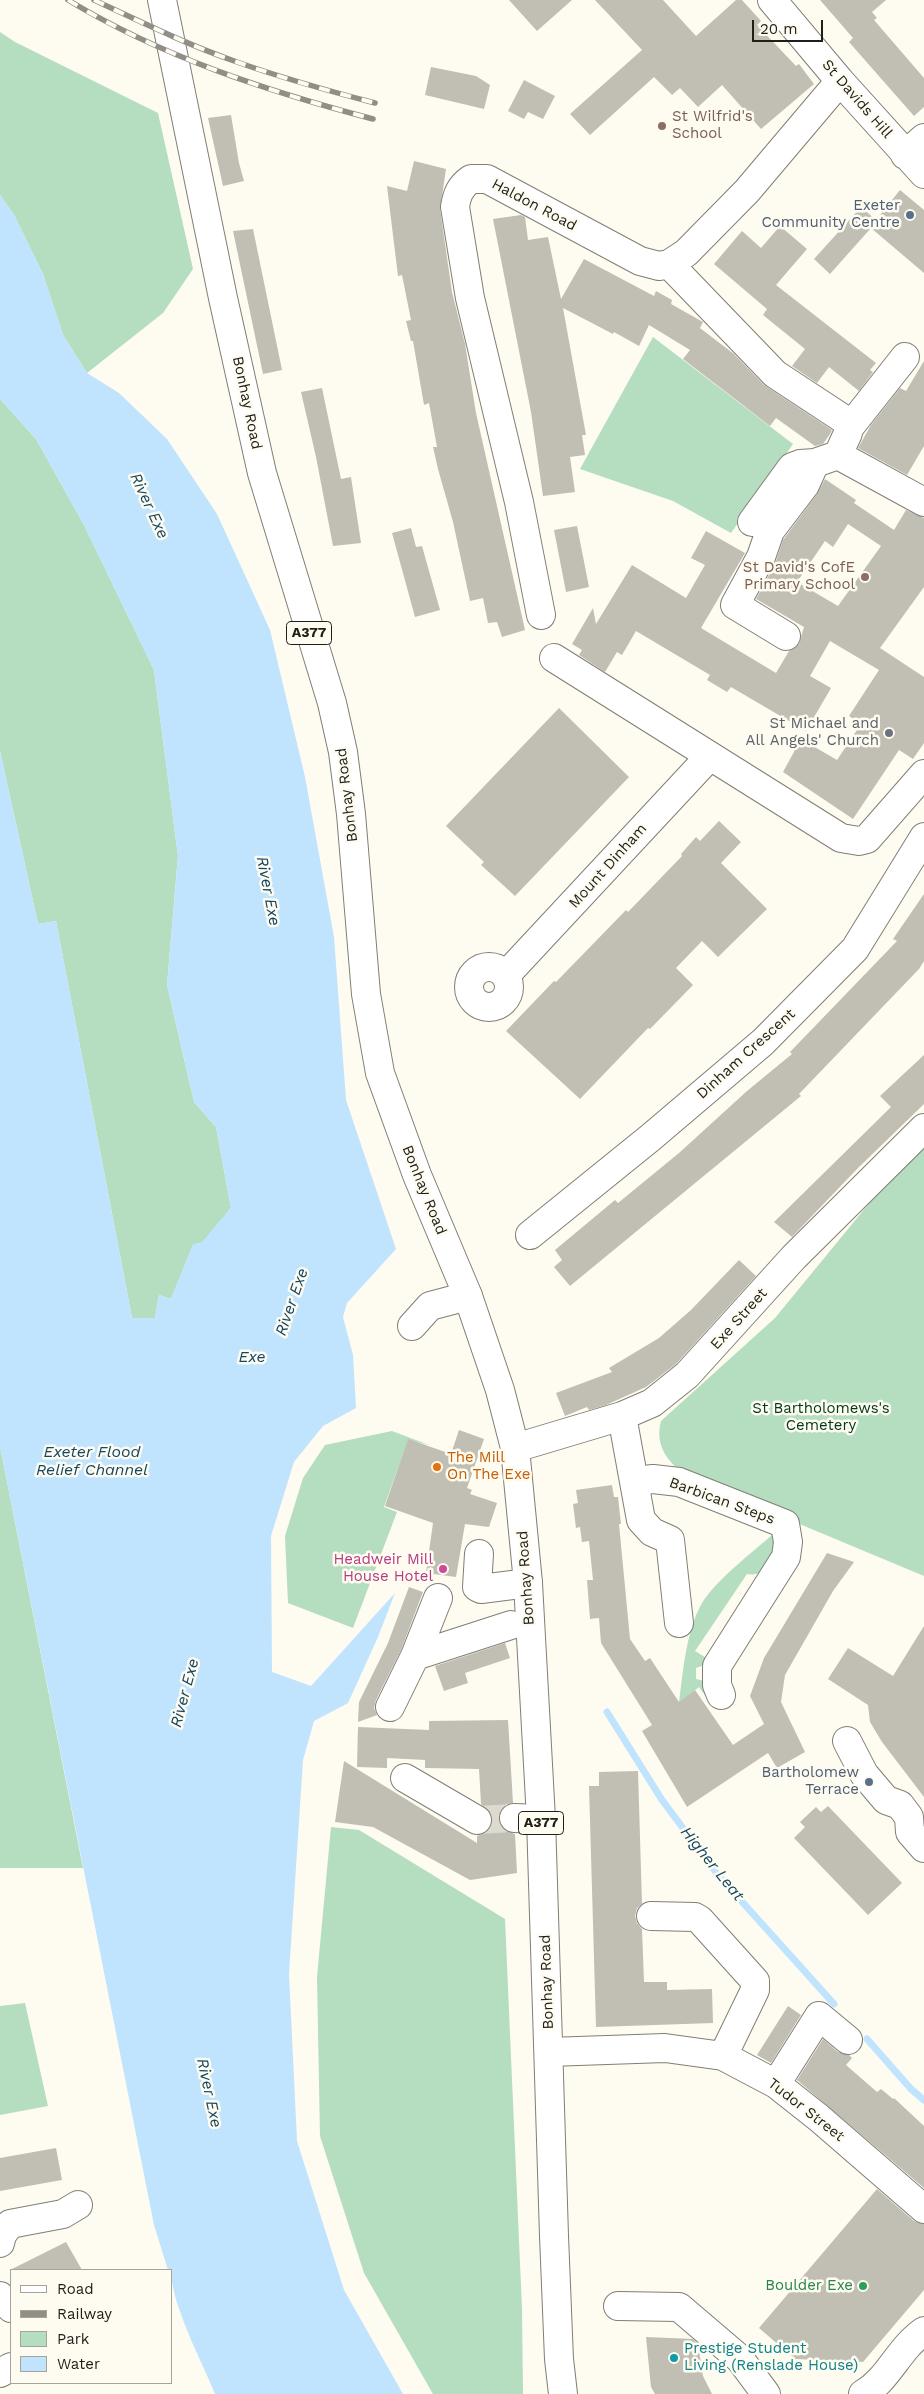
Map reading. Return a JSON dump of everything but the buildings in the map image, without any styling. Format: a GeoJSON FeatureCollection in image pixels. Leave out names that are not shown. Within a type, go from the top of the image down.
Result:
{"type":"FeatureCollection","features":[{"type":"Feature","properties":{"kind":"main road","name":"Bonhay Road"},"geometry":{"type":"LineString","coordinates":[[162,0],[219,280],[262,473],[332,703],[343,752],[351,814],[364,977],[380,1073],[417,1175],[468,1296],[500,1390],[515,1448],[528,1583],[541,1819],[554,2255],[559,2359],[563,2394]]}},
{"type":"Feature","properties":{"kind":"main road","name":"St Davids Hill"},"geometry":{"type":"LineString","coordinates":[[772,0],[840,81],[918,156]]}},
{"type":"Feature","properties":{"kind":"main road"},"geometry":{"type":"LineString","coordinates":[[840,81],[722,219],[686,253],[670,264],[775,374],[848,422],[849,428]]}},
{"type":"Feature","properties":{"kind":"main road","name":"Haldon Road"},"geometry":{"type":"LineString","coordinates":[[541,614],[519,502],[470,298],[455,207],[457,194],[470,179],[488,179],[640,261],[659,266],[670,264]]}},
{"type":"Feature","properties":{"kind":"main road"},"geometry":{"type":"LineString","coordinates":[[786,636],[735,604],[761,558],[770,531],[905,357]]}},
{"type":"Feature","properties":{"kind":"main road"},"geometry":{"type":"LineString","coordinates":[[752,522],[792,467],[826,459],[924,502]]}},
{"type":"Feature","properties":{"kind":"main road"},"geometry":{"type":"LineString","coordinates":[[554,658],[841,838],[859,841],[867,839],[924,774]]}},
{"type":"Feature","properties":{"kind":"main road","name":"Mount Dinham"},"geometry":{"type":"LineString","coordinates":[[506,974],[710,756]]}},
{"type":"Feature","properties":{"kind":"main road","name":"Dinham Crescent"},"geometry":{"type":"LineString","coordinates":[[530,1234],[650,1138],[763,1042],[856,949],[924,838]]}},
{"type":"Feature","properties":{"kind":"main road","name":"Exe Street"},"geometry":{"type":"LineString","coordinates":[[515,1448],[622,1416],[652,1403],[687,1375],[794,1257],[924,1128]]}},
{"type":"Feature","properties":{"kind":"main road"},"geometry":{"type":"LineString","coordinates":[[412,1326],[430,1306],[468,1296]]}},
{"type":"Feature","properties":{"kind":"main road"},"geometry":{"type":"LineString","coordinates":[[622,1416],[636,1480],[641,1520],[652,1532],[670,1540],[679,1623]]}},
{"type":"Feature","properties":{"kind":"main road","name":"Barbican Steps"},"geometry":{"type":"LineString","coordinates":[[636,1480],[654,1478],[679,1482],[785,1524],[788,1542],[786,1557],[717,1666],[717,1686],[721,1695]]}},
{"type":"Feature","properties":{"kind":"main road"},"geometry":{"type":"LineString","coordinates":[[479,1554],[477,1587],[481,1589],[528,1583]]}},
{"type":"Feature","properties":{"kind":"main road"},"geometry":{"type":"LineString","coordinates":[[390,1707],[415,1656],[438,1598]]}},
{"type":"Feature","properties":{"kind":"main road"},"geometry":{"type":"LineString","coordinates":[[415,1656],[511,1625]]}},
{"type":"Feature","properties":{"kind":"main road"},"geometry":{"type":"LineString","coordinates":[[847,1741],[864,1774],[886,1800],[900,1805],[909,1817],[910,1832],[924,1848]]}},
{"type":"Feature","properties":{"kind":"main road"},"geometry":{"type":"LineString","coordinates":[[405,1778],[477,1820]]}},
{"type":"Feature","properties":{"kind":"main road"},"geometry":{"type":"LineString","coordinates":[[514,1818],[541,1819]]}},
{"type":"Feature","properties":{"kind":"main road"},"geometry":{"type":"LineString","coordinates":[[651,1916],[695,1917],[700,1920],[756,1981],[755,1990],[723,2056]]}},
{"type":"Feature","properties":{"kind":"main road"},"geometry":{"type":"LineString","coordinates":[[776,2084],[819,2016],[848,2040]]}},
{"type":"Feature","properties":{"kind":"main road","name":"Tudor Street"},"geometry":{"type":"LineString","coordinates":[[549,2052],[665,2048],[723,2056],[776,2084],[819,2118],[924,2210]]}},
{"type":"Feature","properties":{"kind":"main road"},"geometry":{"type":"LineString","coordinates":[[0,2243],[2,2234],[10,2224],[63,2214],[78,2205]]}},
{"type":"Feature","properties":{"kind":"main road"},"geometry":{"type":"LineString","coordinates":[[0,2296],[10,2307]]}},
{"type":"Feature","properties":{"kind":"main road"},"geometry":{"type":"LineString","coordinates":[[618,2306],[679,2307],[740,2359],[766,2394]]}},
{"type":"Feature","properties":{"kind":"main road"},"geometry":{"type":"LineString","coordinates":[[863,2394],[876,2387],[910,2341],[924,2331]]}},
{"type":"Feature","properties":{"kind":"green space"},"geometry":{"type":"Polygon","coordinates":[[[0,32],[15,42],[158,113],[193,269],[163,313],[87,373],[63,335],[43,274],[14,215],[0,195],[0,32]]]}},
{"type":"Feature","properties":{"kind":"green space"},"geometry":{"type":"Polygon","coordinates":[[[653,337],[793,444],[731,533],[673,501],[580,469],[653,337]]]}},
{"type":"Feature","properties":{"kind":"green space"},"geometry":{"type":"Polygon","coordinates":[[[0,399],[36,439],[84,525],[154,670],[178,856],[167,985],[194,1102],[216,1127],[231,1208],[202,1243],[193,1245],[171,1299],[159,1295],[155,1318],[132,1318],[56,921],[38,924],[0,751],[0,399]]]}},
{"type":"Feature","properties":{"kind":"green space","name":"St Bartholomews's Cemetery"},"geometry":{"type":"Polygon","coordinates":[[[924,1147],[924,1576],[687,1477],[669,1460],[661,1446],[659,1430],[661,1421],[775,1318],[871,1201],[924,1147]]]}},
{"type":"Feature","properties":{"kind":"green space"},"geometry":{"type":"Polygon","coordinates":[[[392,1431],[429,1445],[408,1440],[384,1507],[397,1512],[353,1628],[288,1603],[285,1536],[303,1478],[325,1445],[392,1431]]]}},
{"type":"Feature","properties":{"kind":"green space"},"geometry":{"type":"Polygon","coordinates":[[[0,1446],[83,1868],[0,1868],[0,1446]]]}},
{"type":"Feature","properties":{"kind":"green space"},"geometry":{"type":"Polygon","coordinates":[[[773,1534],[776,1552],[768,1565],[758,1574],[747,1574],[695,1651],[713,1662],[696,1668],[696,1679],[709,1682],[709,1701],[699,1687],[679,1703],[689,1639],[692,1626],[702,1603],[716,1585],[773,1534]]]}},
{"type":"Feature","properties":{"kind":"green space"},"geometry":{"type":"Polygon","coordinates":[[[331,1827],[359,1830],[505,1919],[522,2309],[523,2394],[433,2394],[364,2273],[320,2136],[317,1977],[331,1827]]]}},
{"type":"Feature","properties":{"kind":"green space"},"geometry":{"type":"Polygon","coordinates":[[[25,2003],[48,2106],[0,2115],[0,2006],[25,2003]]]}},
{"type":"Feature","properties":{"kind":"water"},"geometry":{"type":"Polygon","coordinates":[[[0,195],[14,215],[43,274],[63,335],[87,373],[119,393],[167,439],[217,514],[270,630],[305,777],[334,937],[346,1100],[396,1249],[347,1303],[343,1317],[353,1355],[356,1408],[323,1426],[294,1462],[271,1536],[272,1672],[311,1686],[395,1593],[378,1637],[348,1703],[314,1721],[303,1760],[289,1974],[297,2141],[344,2290],[403,2394],[215,2394],[181,2314],[172,2283],[172,2269],[168,2269],[154,2225],[0,1446],[0,751],[38,924],[56,921],[132,1318],[155,1318],[159,1295],[171,1299],[193,1244],[202,1242],[231,1208],[216,1127],[194,1102],[167,985],[178,856],[154,670],[84,525],[36,439],[0,399],[0,195]]]}},
{"type":"Feature","properties":{"kind":"waterway","name":"Higher Leat"},"geometry":{"type":"LineString","coordinates":[[607,1712],[662,1800],[718,1875],[834,2004]]}},
{"type":"Feature","properties":{"kind":"waterway","name":"Higher Leat"},"geometry":{"type":"LineString","coordinates":[[867,2039],[911,2089],[924,2100]]}},
{"type":"Feature","properties":{"kind":"tunnel"},"geometry":{"type":"LineString","coordinates":[[477,1820],[514,1818]]}},
{"type":"Feature","properties":{"kind":"railway"},"geometry":{"type":"LineString","coordinates":[[68,0],[140,39],[216,70],[294,97],[373,119]]}},
{"type":"Feature","properties":{"kind":"railway"},"geometry":{"type":"LineString","coordinates":[[94,0],[165,33],[254,68],[375,103]]}},
{"type":"Feature","properties":{"kind":"place","name":"St Wilfrid's School"},"geometry":{"type":"Point","coordinates":[662,126]}},
{"type":"Feature","properties":{"kind":"place","name":"Exeter Community Centre"},"geometry":{"type":"Point","coordinates":[910,215]}},
{"type":"Feature","properties":{"kind":"place","name":"St David's CofE Primary School"},"geometry":{"type":"Point","coordinates":[865,577]}},
{"type":"Feature","properties":{"kind":"place","name":"St Michael and All Angels' Church"},"geometry":{"type":"Point","coordinates":[889,733]}},
{"type":"Feature","properties":{"kind":"place","name":"The Mill On The Exe"},"geometry":{"type":"Point","coordinates":[437,1467]}},
{"type":"Feature","properties":{"kind":"place","name":"Headweir Mill House Hotel"},"geometry":{"type":"Point","coordinates":[443,1569]}},
{"type":"Feature","properties":{"kind":"place","name":"Bartholomew Terrace"},"geometry":{"type":"Point","coordinates":[869,1782]}},
{"type":"Feature","properties":{"kind":"place","name":"Boulder Exe"},"geometry":{"type":"Point","coordinates":[863,2286]}},
{"type":"Feature","properties":{"kind":"place","name":"Prestige Student Living (Renslade House)"},"geometry":{"type":"Point","coordinates":[674,2358]}},
{"type":"Feature","properties":{"kind":"water label","name":"River Exe"},"geometry":{"type":"Point","coordinates":[149,506]}},
{"type":"Feature","properties":{"kind":"water label","name":"River Exe"},"geometry":{"type":"Point","coordinates":[268,891]}},
{"type":"Feature","properties":{"kind":"water label","name":"River Exe"},"geometry":{"type":"Point","coordinates":[292,1302]}},
{"type":"Feature","properties":{"kind":"water label","name":"Exe"},"geometry":{"type":"Point","coordinates":[252,1357]}},
{"type":"Feature","properties":{"kind":"water label","name":"Exeter Flood Relief Channel"},"geometry":{"type":"Point","coordinates":[92,1461]}},
{"type":"Feature","properties":{"kind":"water label","name":"River Exe"},"geometry":{"type":"Point","coordinates":[185,1693]}},
{"type":"Feature","properties":{"kind":"water label","name":"River Exe"},"geometry":{"type":"Point","coordinates":[209,2093]}}]}
